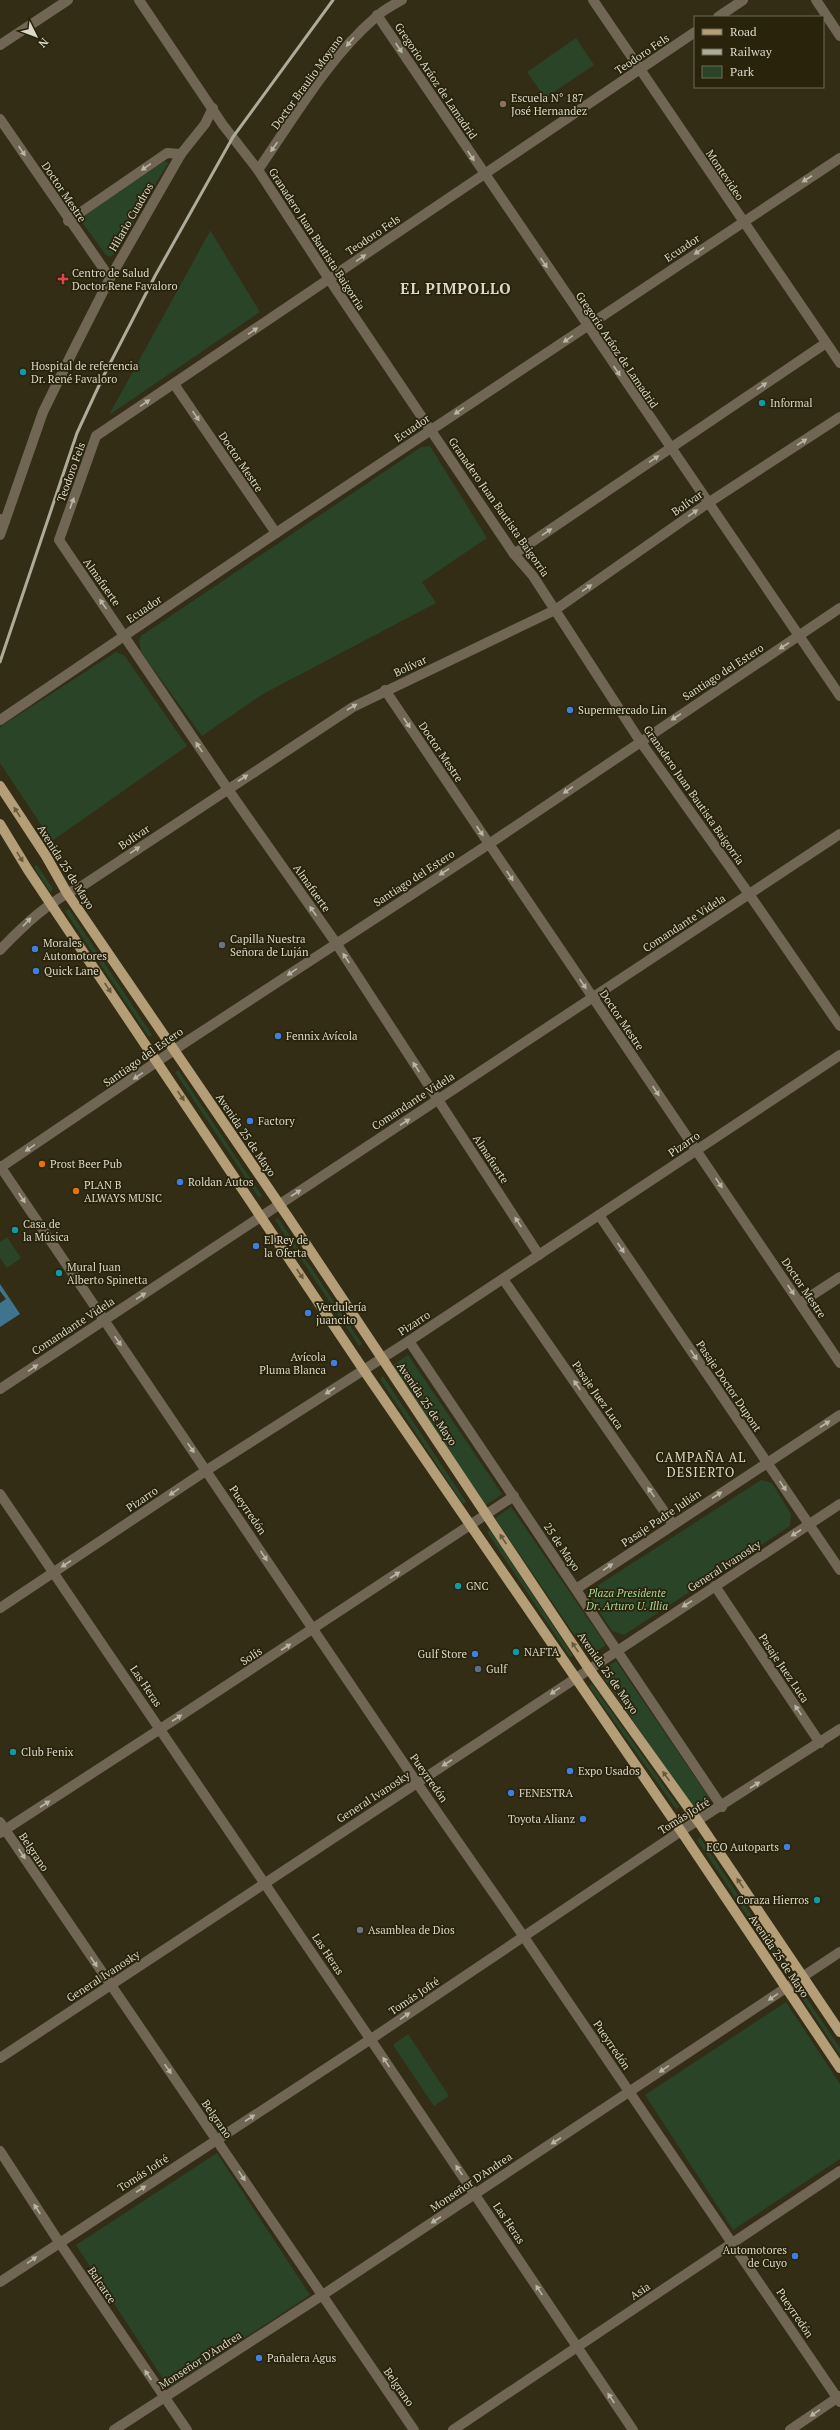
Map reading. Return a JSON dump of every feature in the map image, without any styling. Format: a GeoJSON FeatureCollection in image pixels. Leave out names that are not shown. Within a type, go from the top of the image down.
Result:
{"type":"FeatureCollection","features":[{"type":"Feature","properties":{"kind":"main road","name":"Avenida 25 de Mayo"},"geometry":{"type":"LineString","coordinates":[[0,786],[46,856],[67,893],[173,1052],[279,1205],[589,1669],[698,1821],[840,2032]]}},
{"type":"Feature","properties":{"kind":"main road","name":"Avenida 25 de Mayo"},"geometry":{"type":"LineString","coordinates":[[0,824],[51,903],[363,1370],[681,1831],[840,2068]]}},
{"type":"Feature","properties":{"kind":"street"},"geometry":{"type":"LineString","coordinates":[[0,45],[68,0]]}},
{"type":"Feature","properties":{"kind":"street","name":"Granadero Juan Bautista Baigorria"},"geometry":{"type":"LineString","coordinates":[[139,0],[213,108],[258,170],[329,280],[514,554],[555,610],[640,741],[749,894],[840,1026]]}},
{"type":"Feature","properties":{"kind":"street","name":"Doctor Braulio Moyano"},"geometry":{"type":"LineString","coordinates":[[258,170],[328,70],[359,32],[377,15],[401,0]]}},
{"type":"Feature","properties":{"kind":"street","name":"Montevideo"},"geometry":{"type":"LineString","coordinates":[[593,0],[742,222],[840,362]]}},
{"type":"Feature","properties":{"kind":"street"},"geometry":{"type":"LineString","coordinates":[[719,16],[743,0]]}},
{"type":"Feature","properties":{"kind":"street"},"geometry":{"type":"LineString","coordinates":[[816,0],[840,36]]}},
{"type":"Feature","properties":{"kind":"street","name":"Gregorio Aráoz de Lamadrid"},"geometry":{"type":"LineString","coordinates":[[377,15],[484,175],[840,696]]}},
{"type":"Feature","properties":{"kind":"street","name":"Teodoro Fels"},"geometry":{"type":"LineString","coordinates":[[59,540],[96,436],[694,33]]}},
{"type":"Feature","properties":{"kind":"street","name":"Hilario Cuadros"},"geometry":{"type":"LineString","coordinates":[[0,535],[3,520],[43,412],[110,278],[181,154],[205,124],[213,108]]}},
{"type":"Feature","properties":{"kind":"street","name":"Doctor Mestre"},"geometry":{"type":"LineString","coordinates":[[0,119],[68,221],[110,278]]}},
{"type":"Feature","properties":{"kind":"street"},"geometry":{"type":"LineString","coordinates":[[68,221],[167,153],[181,154]]}},
{"type":"Feature","properties":{"kind":"street","name":"Ecuador"},"geometry":{"type":"LineString","coordinates":[[0,720],[276,533],[840,158]]}},
{"type":"Feature","properties":{"kind":"street"},"geometry":{"type":"LineString","coordinates":[[514,554],[826,343]]}},
{"type":"Feature","properties":{"kind":"street","name":"Doctor Mestre"},"geometry":{"type":"LineString","coordinates":[[174,384],[276,533]]}},
{"type":"Feature","properties":{"kind":"street","name":"Bolívar"},"geometry":{"type":"LineString","coordinates":[[0,950],[32,917],[51,903],[82,886],[227,788],[353,707],[385,690],[555,610],[708,503],[840,416]]}},
{"type":"Feature","properties":{"kind":"street","name":"Almafuerte"},"geometry":{"type":"LineString","coordinates":[[59,540],[227,788],[336,942],[540,1255]]}},
{"type":"Feature","properties":{"kind":"street","name":"Santiago del Estero"},"geometry":{"type":"LineString","coordinates":[[0,1167],[336,942],[489,844],[640,741],[840,608]]}},
{"type":"Feature","properties":{"kind":"street","name":"Doctor Mestre"},"geometry":{"type":"LineString","coordinates":[[385,690],[840,1363]]}},
{"type":"Feature","properties":{"kind":"street","name":"Comandante Videla"},"geometry":{"type":"LineString","coordinates":[[0,1389],[840,834]]}},
{"type":"Feature","properties":{"kind":"street","name":"Pizarro"},"geometry":{"type":"LineString","coordinates":[[0,1608],[207,1470],[540,1255],[840,1055]]}},
{"type":"Feature","properties":{"kind":"street","name":"Pueyrredón"},"geometry":{"type":"LineString","coordinates":[[0,1167],[314,1628],[417,1783],[524,1937],[839,2399]]}},
{"type":"Feature","properties":{"kind":"street","name":"Pasaje Doctor Dupont"},"geometry":{"type":"LineString","coordinates":[[599,1216],[840,1570]]}},
{"type":"Feature","properties":{"kind":"street"},"geometry":{"type":"LineString","coordinates":[[800,1303],[840,1277]]}},
{"type":"Feature","properties":{"kind":"street","name":"Pasaje Juez Luca"},"geometry":{"type":"LineString","coordinates":[[503,1279],[673,1524]]}},
{"type":"Feature","properties":{"kind":"street","name":"25 de Mayo"},"geometry":{"type":"LineString","coordinates":[[409,1341],[722,1806]]}},
{"type":"Feature","properties":{"kind":"street","name":"Pasaje Padre Julián"},"geometry":{"type":"LineString","coordinates":[[576,1589],[840,1415]]}},
{"type":"Feature","properties":{"kind":"street","name":"Las Heras"},"geometry":{"type":"LineString","coordinates":[[0,1494],[265,1883],[633,2430]]}},
{"type":"Feature","properties":{"kind":"street","name":"Solís"},"geometry":{"type":"LineString","coordinates":[[2,1828],[160,1730],[514,1496]]}},
{"type":"Feature","properties":{"kind":"street","name":"General Ivanosky"},"geometry":{"type":"LineString","coordinates":[[0,2058],[840,1504]]}},
{"type":"Feature","properties":{"kind":"street","name":"Pasaje Juez Luca"},"geometry":{"type":"LineString","coordinates":[[715,1586],[820,1743]]}},
{"type":"Feature","properties":{"kind":"street","name":"Tomás Jofré"},"geometry":{"type":"LineString","coordinates":[[0,2282],[59,2242],[371,2040],[681,1831],[840,1729]]}},
{"type":"Feature","properties":{"kind":"street","name":"Belgrano"},"geometry":{"type":"LineString","coordinates":[[2,1828],[217,2140],[321,2296],[414,2430]]}},
{"type":"Feature","properties":{"kind":"street","name":"Monseñor D'Andrea"},"geometry":{"type":"LineString","coordinates":[[114,2430],[321,2296],[840,1952]]}},
{"type":"Feature","properties":{"kind":"street","name":"Balcarce"},"geometry":{"type":"LineString","coordinates":[[0,2151],[59,2242],[187,2430]]}},
{"type":"Feature","properties":{"kind":"street","name":"Asia"},"geometry":{"type":"LineString","coordinates":[[453,2430],[840,2171]]}},
{"type":"Feature","properties":{"kind":"street"},"geometry":{"type":"LineString","coordinates":[[790,2430],[839,2399]]}},
{"type":"Feature","properties":{"kind":"green space"},"geometry":{"type":"Polygon","coordinates":[[[576,38],[594,65],[545,98],[527,72],[576,38]]]}},
{"type":"Feature","properties":{"kind":"green space"},"geometry":{"type":"Polygon","coordinates":[[[165,161],[168,163],[114,254],[110,257],[106,255],[81,221],[82,216],[165,161]]]}},
{"type":"Feature","properties":{"kind":"green space"},"geometry":{"type":"Polygon","coordinates":[[[210,230],[260,312],[109,415],[209,233],[210,230]]]}},
{"type":"Feature","properties":{"kind":"green space"},"geometry":{"type":"Polygon","coordinates":[[[430,446],[487,538],[422,582],[436,603],[263,694],[202,736],[141,652],[139,640],[141,636],[421,447],[430,446]]]}},
{"type":"Feature","properties":{"kind":"green space"},"geometry":{"type":"Polygon","coordinates":[[[116,652],[124,655],[187,746],[52,841],[0,763],[0,727],[116,652]]]}},
{"type":"Feature","properties":{"kind":"green space"},"geometry":{"type":"Polygon","coordinates":[[[37,865],[53,889],[50,892],[34,867],[37,865]]]}},
{"type":"Feature","properties":{"kind":"green space"},"geometry":{"type":"Polygon","coordinates":[[[69,909],[152,1035],[149,1037],[65,911],[69,909]]]}},
{"type":"Feature","properties":{"kind":"green space"},"geometry":{"type":"Polygon","coordinates":[[[178,1070],[262,1196],[259,1198],[175,1072],[178,1070]]]}},
{"type":"Feature","properties":{"kind":"green space"},"geometry":{"type":"Polygon","coordinates":[[[278,1218],[362,1344],[359,1346],[275,1220],[278,1218]]]}},
{"type":"Feature","properties":{"kind":"green space"},"geometry":{"type":"Polygon","coordinates":[[[7,1237],[21,1258],[7,1268],[0,1258],[0,1242],[7,1237]]]}},
{"type":"Feature","properties":{"kind":"green space"},"geometry":{"type":"Polygon","coordinates":[[[408,1355],[502,1494],[486,1505],[392,1366],[408,1355]]]}},
{"type":"Feature","properties":{"kind":"green space"},"geometry":{"type":"Polygon","coordinates":[[[383,1376],[466,1502],[463,1504],[380,1379],[383,1376]]]}},
{"type":"Feature","properties":{"kind":"green space","name":"Plaza Presidente Dr. Arturo U. Illia"},"geometry":{"type":"Polygon","coordinates":[[[761,1480],[772,1483],[791,1514],[790,1526],[624,1635],[612,1631],[591,1599],[594,1588],[761,1480]]]}},
{"type":"Feature","properties":{"kind":"green space"},"geometry":{"type":"Polygon","coordinates":[[[511,1507],[606,1645],[589,1656],[495,1518],[511,1507]]]}},
{"type":"Feature","properties":{"kind":"green space"},"geometry":{"type":"Polygon","coordinates":[[[490,1530],[573,1656],[570,1657],[487,1532],[490,1530]]]}},
{"type":"Feature","properties":{"kind":"green space"},"geometry":{"type":"Polygon","coordinates":[[[616,1661],[710,1799],[694,1810],[600,1672],[616,1661]]]}},
{"type":"Feature","properties":{"kind":"green space"},"geometry":{"type":"Polygon","coordinates":[[[592,1684],[679,1807],[676,1809],[589,1686],[592,1684]]]}},
{"type":"Feature","properties":{"kind":"green space"},"geometry":{"type":"Polygon","coordinates":[[[700,1837],[783,1963],[780,1965],[697,1840],[700,1837]]]}},
{"type":"Feature","properties":{"kind":"green space"},"geometry":{"type":"Polygon","coordinates":[[[805,1996],[840,2048],[840,2055],[802,1998],[805,1996]]]}},
{"type":"Feature","properties":{"kind":"green space"},"geometry":{"type":"Polygon","coordinates":[[[786,2002],[840,2084],[840,2159],[733,2230],[645,2095],[786,2002]]]}},
{"type":"Feature","properties":{"kind":"green space"},"geometry":{"type":"Polygon","coordinates":[[[408,2034],[449,2096],[434,2106],[393,2045],[408,2034]]]}},
{"type":"Feature","properties":{"kind":"green space"},"geometry":{"type":"Polygon","coordinates":[[[217,2153],[310,2295],[169,2388],[76,2245],[217,2153]]]}},
{"type":"Feature","properties":{"kind":"water"},"geometry":{"type":"Polygon","coordinates":[[[0,1284],[20,1314],[0,1327],[0,1303],[6,1299],[0,1291],[0,1284]]]}},
{"type":"Feature","properties":{"kind":"railway"},"geometry":{"type":"LineString","coordinates":[[0,662],[77,433],[102,379],[155,276],[233,137],[333,0]]}},
{"type":"Feature","properties":{"kind":"place","name":"Escuela N° 187 José Hernandez"},"geometry":{"type":"Point","coordinates":[503,104]}},
{"type":"Feature","properties":{"kind":"place","name":"Centro de Salud Doctor Rene Favaloro"},"geometry":{"type":"Point","coordinates":[63,279]}},
{"type":"Feature","properties":{"kind":"place","name":"Hospital de referencia Dr. René Favaloro"},"geometry":{"type":"Point","coordinates":[23,372]}},
{"type":"Feature","properties":{"kind":"place","name":"Informal"},"geometry":{"type":"Point","coordinates":[762,403]}},
{"type":"Feature","properties":{"kind":"place","name":"Supermercado Lin"},"geometry":{"type":"Point","coordinates":[570,710]}},
{"type":"Feature","properties":{"kind":"place","name":"Capilla Nuestra Señora de Luján"},"geometry":{"type":"Point","coordinates":[222,945]}},
{"type":"Feature","properties":{"kind":"place","name":"Morales Automotores"},"geometry":{"type":"Point","coordinates":[35,949]}},
{"type":"Feature","properties":{"kind":"place","name":"Quick Lane"},"geometry":{"type":"Point","coordinates":[36,971]}},
{"type":"Feature","properties":{"kind":"place","name":"Fennix Avícola"},"geometry":{"type":"Point","coordinates":[278,1036]}},
{"type":"Feature","properties":{"kind":"place","name":"Factory"},"geometry":{"type":"Point","coordinates":[250,1121]}},
{"type":"Feature","properties":{"kind":"place","name":"Prost Beer Pub"},"geometry":{"type":"Point","coordinates":[42,1164]}},
{"type":"Feature","properties":{"kind":"place","name":"Roldan Autos"},"geometry":{"type":"Point","coordinates":[180,1182]}},
{"type":"Feature","properties":{"kind":"place","name":"PLAN B ALWAYS MUSIC"},"geometry":{"type":"Point","coordinates":[76,1191]}},
{"type":"Feature","properties":{"kind":"place","name":"Casa de la Música"},"geometry":{"type":"Point","coordinates":[15,1230]}},
{"type":"Feature","properties":{"kind":"place","name":"El Rey de la Oferta"},"geometry":{"type":"Point","coordinates":[256,1246]}},
{"type":"Feature","properties":{"kind":"place","name":"Mural Juan Alberto Spinetta"},"geometry":{"type":"Point","coordinates":[59,1273]}},
{"type":"Feature","properties":{"kind":"place","name":"Verdulería juancito"},"geometry":{"type":"Point","coordinates":[308,1313]}},
{"type":"Feature","properties":{"kind":"place","name":"Avícola Pluma Blanca"},"geometry":{"type":"Point","coordinates":[334,1363]}},
{"type":"Feature","properties":{"kind":"place","name":"GNC"},"geometry":{"type":"Point","coordinates":[458,1586]}},
{"type":"Feature","properties":{"kind":"place","name":"NAFTA"},"geometry":{"type":"Point","coordinates":[516,1652]}},
{"type":"Feature","properties":{"kind":"place","name":"Gulf Store"},"geometry":{"type":"Point","coordinates":[475,1654]}},
{"type":"Feature","properties":{"kind":"place","name":"Gulf"},"geometry":{"type":"Point","coordinates":[478,1669]}},
{"type":"Feature","properties":{"kind":"place","name":"Club Fenix"},"geometry":{"type":"Point","coordinates":[13,1752]}},
{"type":"Feature","properties":{"kind":"place","name":"Expo Usados"},"geometry":{"type":"Point","coordinates":[570,1771]}},
{"type":"Feature","properties":{"kind":"place","name":"FENESTRA"},"geometry":{"type":"Point","coordinates":[511,1793]}},
{"type":"Feature","properties":{"kind":"place","name":"Toyota Alianz"},"geometry":{"type":"Point","coordinates":[583,1819]}},
{"type":"Feature","properties":{"kind":"place","name":"ECO Autoparts"},"geometry":{"type":"Point","coordinates":[787,1847]}},
{"type":"Feature","properties":{"kind":"place","name":"Coraza Hierros"},"geometry":{"type":"Point","coordinates":[817,1900]}},
{"type":"Feature","properties":{"kind":"place","name":"Asamblea de Dios"},"geometry":{"type":"Point","coordinates":[360,1930]}},
{"type":"Feature","properties":{"kind":"place","name":"Automotores de Cuyo"},"geometry":{"type":"Point","coordinates":[795,2256]}},
{"type":"Feature","properties":{"kind":"place","name":"Pañalera Agus"},"geometry":{"type":"Point","coordinates":[259,2358]}},
{"type":"Feature","properties":{"kind":"district","name":"EL PIMPOLLO"},"geometry":{"type":"Point","coordinates":[456,289]}},
{"type":"Feature","properties":{"kind":"district","name":"CAMPAÑA AL DESIERTO"},"geometry":{"type":"Point","coordinates":[701,1464]}}]}
